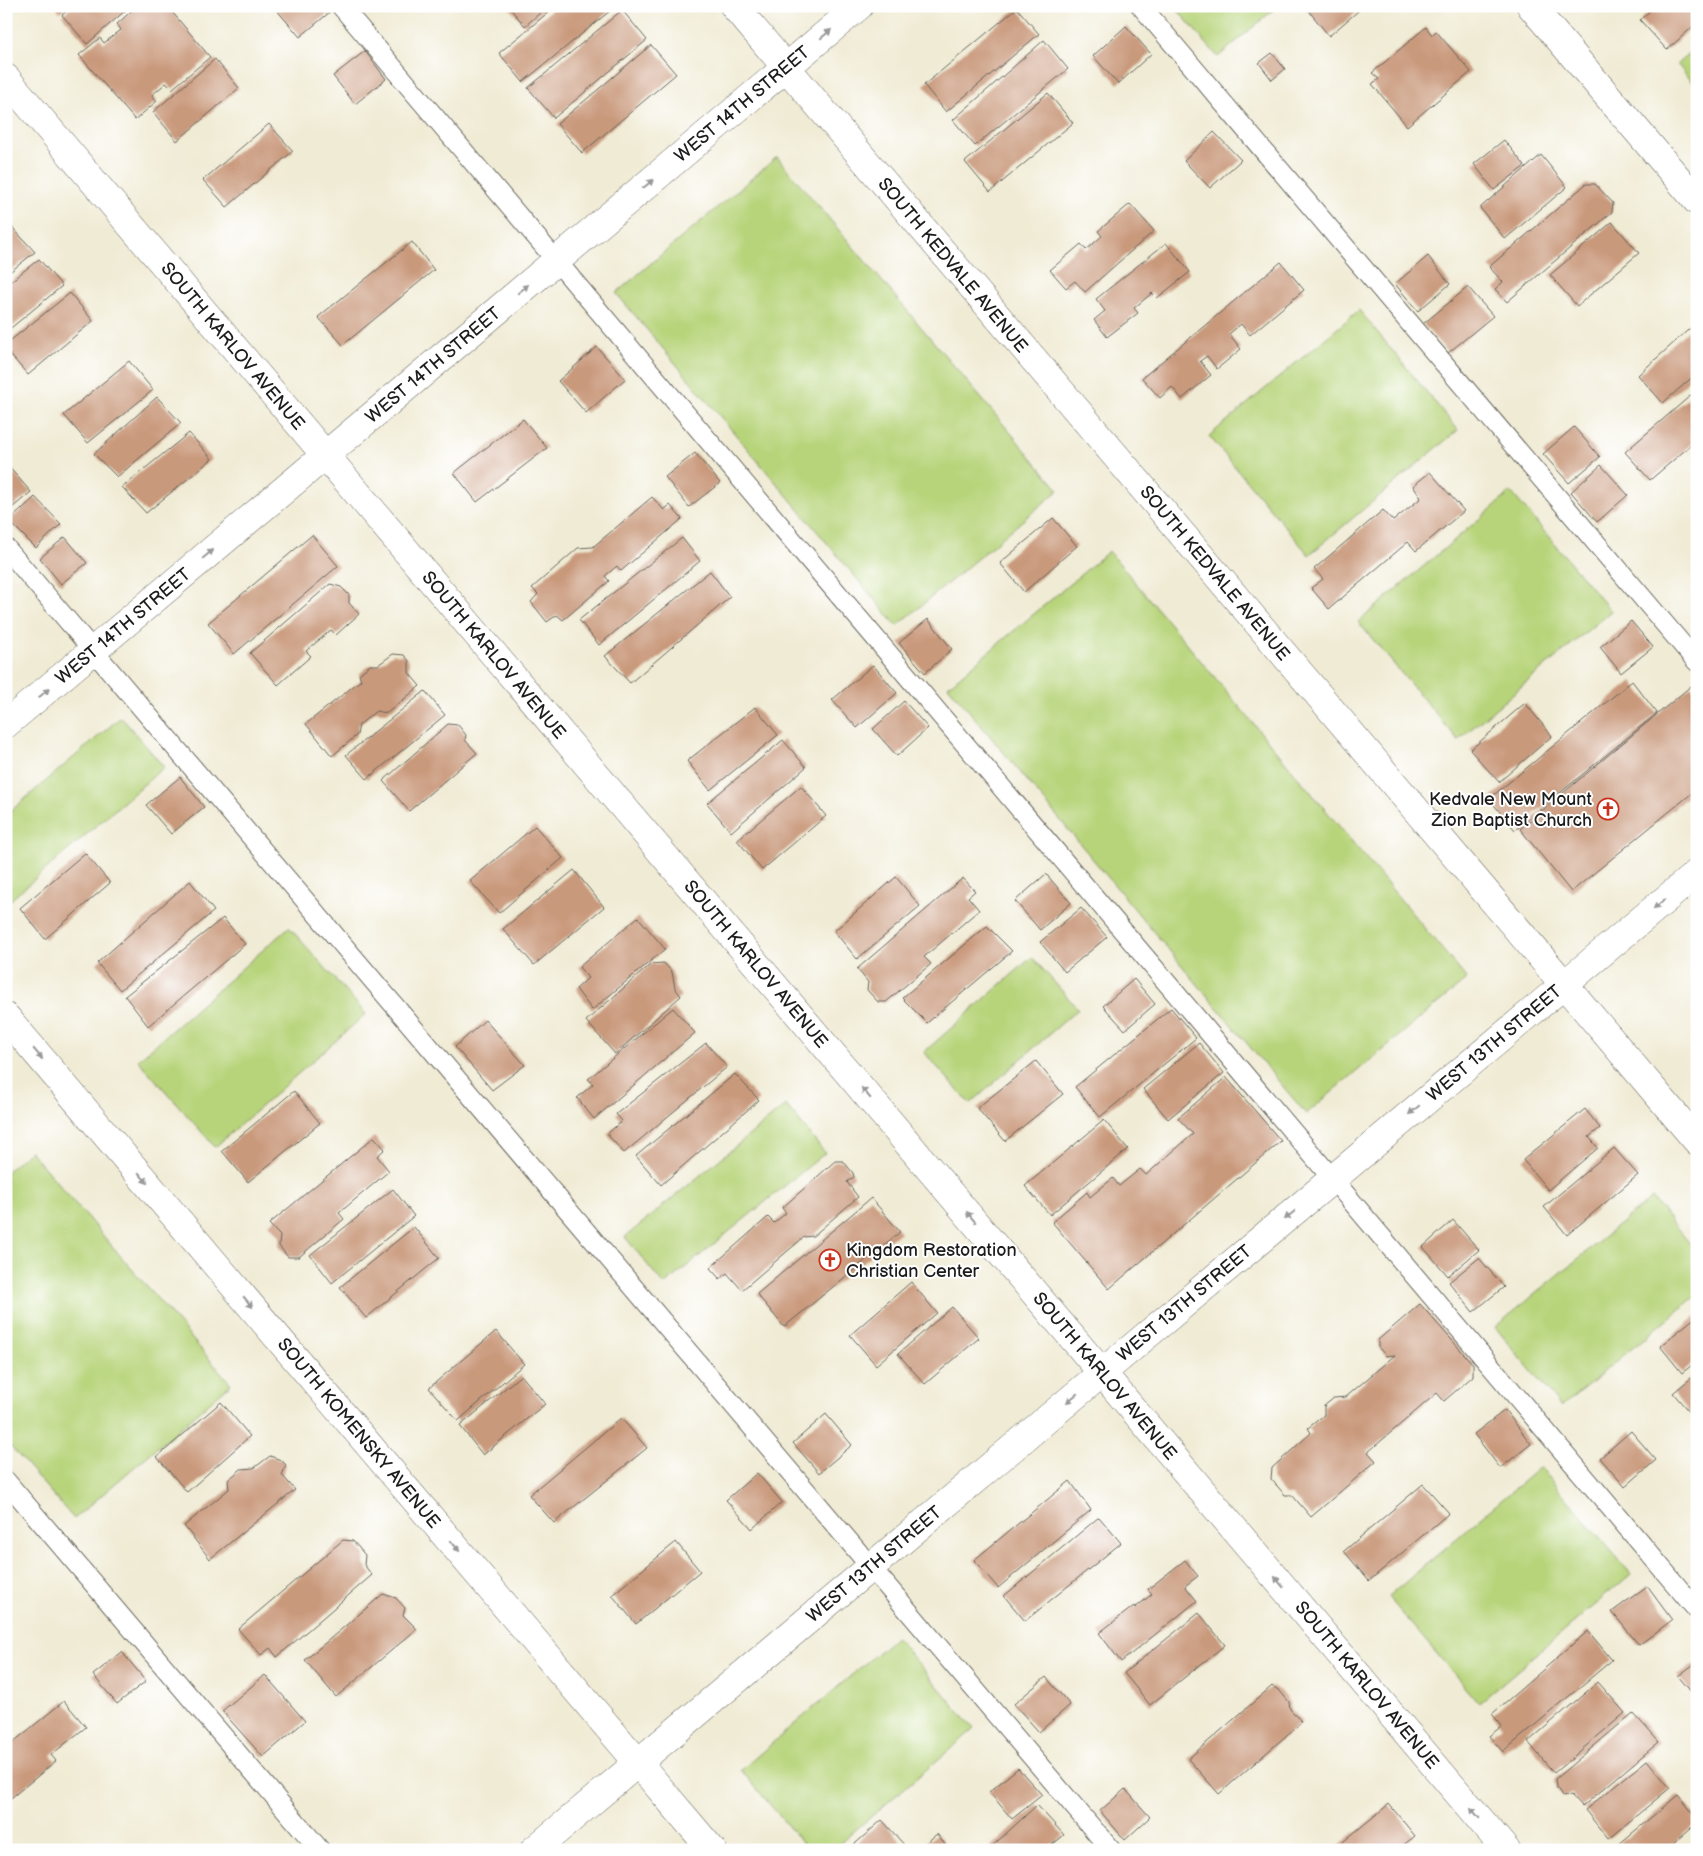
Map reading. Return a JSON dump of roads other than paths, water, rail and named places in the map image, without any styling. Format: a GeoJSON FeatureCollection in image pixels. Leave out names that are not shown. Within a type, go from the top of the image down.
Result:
{"type":"FeatureCollection","features":[{"type":"Feature","properties":{"kind":"street","name":"SOUTH KEDVALE AVENUE"},"geometry":{"type":"LineString","coordinates":[[734,6],[1697,1141]]}},
{"type":"Feature","properties":{"kind":"street","name":"WEST 14TH STREET"},"geometry":{"type":"LineString","coordinates":[[6,724],[859,6]]}},
{"type":"Feature","properties":{"kind":"street"},"geometry":{"type":"LineString","coordinates":[[1531,6],[1697,201]]}},
{"type":"Feature","properties":{"kind":"street","name":"SOUTH KARLOV AVENUE"},"geometry":{"type":"LineString","coordinates":[[6,78],[1506,1850]]}},
{"type":"Feature","properties":{"kind":"street","name":"WEST 13TH STREET"},"geometry":{"type":"LineString","coordinates":[[534,1850],[1697,873]]}},
{"type":"Feature","properties":{"kind":"street","name":"SOUTH KOMENSKY AVENUE"},"geometry":{"type":"LineString","coordinates":[[6,1017],[712,1850]]}},
{"type":"Feature","properties":{"kind":"lane"},"geometry":{"type":"LineString","coordinates":[[341,6],[1697,1610]]}},
{"type":"Feature","properties":{"kind":"lane"},"geometry":{"type":"LineString","coordinates":[[1141,6],[1697,662]]}},
{"type":"Feature","properties":{"kind":"lane"},"geometry":{"type":"LineString","coordinates":[[6,548],[1112,1850]]}},
{"type":"Feature","properties":{"kind":"lane"},"geometry":{"type":"LineString","coordinates":[[6,1481],[320,1850]]}},
{"type":"Feature","properties":{"kind":"place","name":"Kedvale New Mount Zion Baptist Church"},"geometry":{"type":"Point","coordinates":[1608,809]}},
{"type":"Feature","properties":{"kind":"place","name":"Kingdom Restoration Christian Center"},"geometry":{"type":"Point","coordinates":[830,1260]}}]}
